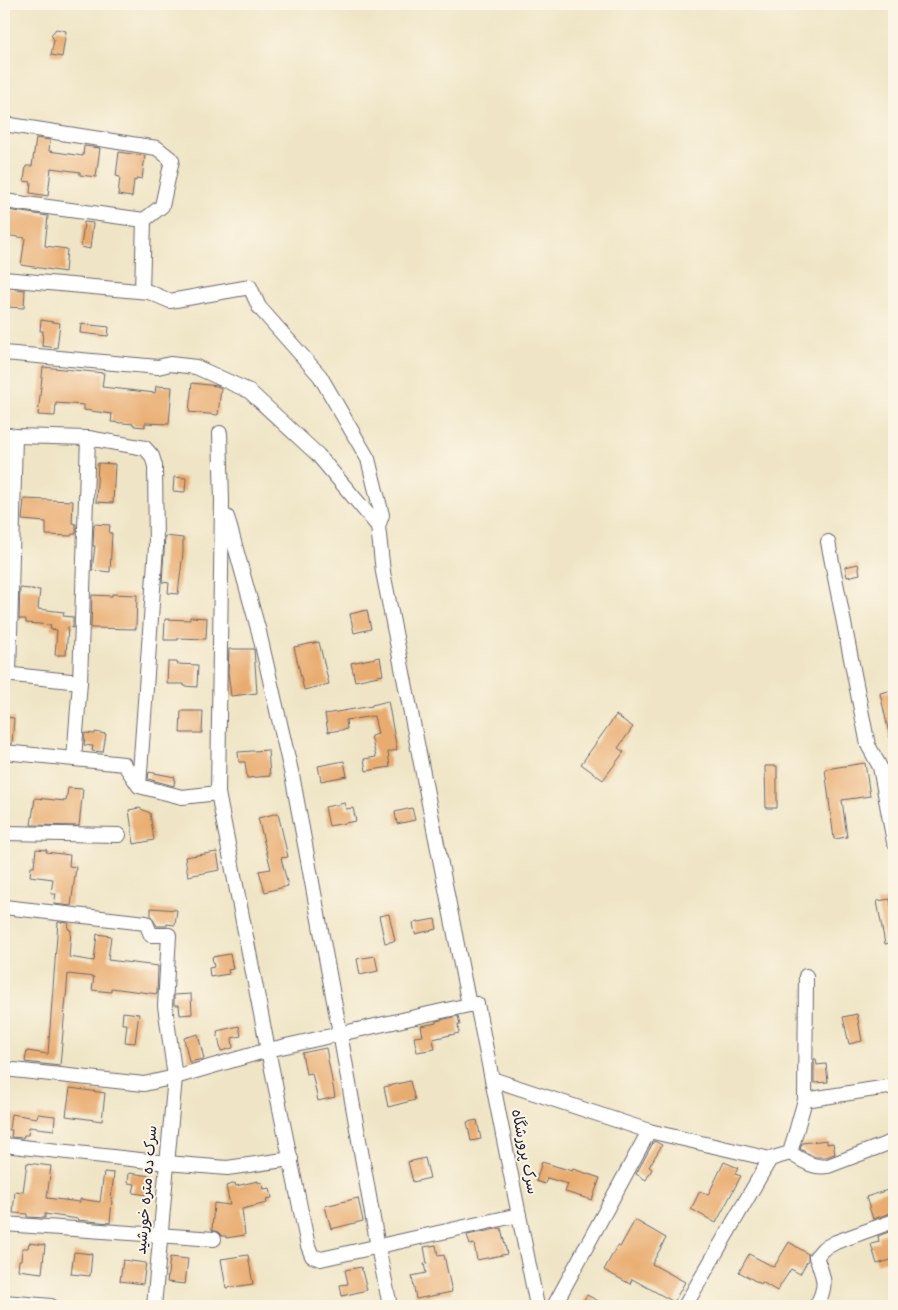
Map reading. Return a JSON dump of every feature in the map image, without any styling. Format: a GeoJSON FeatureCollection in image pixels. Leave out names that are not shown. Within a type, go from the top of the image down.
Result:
{"type":"FeatureCollection","features":[{"type":"Feature","properties":{"kind":"street"},"geometry":{"type":"LineString","coordinates":[[4,124],[157,148],[172,160],[162,206],[144,220],[4,201]]}},
{"type":"Feature","properties":{"kind":"street"},"geometry":{"type":"LineString","coordinates":[[4,279],[142,291],[144,220]]}},
{"type":"Feature","properties":{"kind":"street","name":"سرک پرورشگاه"},"geometry":{"type":"LineString","coordinates":[[142,291],[170,301],[250,287],[259,307],[320,376],[368,459],[382,515],[378,526],[383,572],[473,1004],[492,1079],[537,1306]]}},
{"type":"Feature","properties":{"kind":"street"},"geometry":{"type":"LineString","coordinates":[[4,353],[158,367],[170,364],[196,367],[249,391],[318,455],[378,526]]}},
{"type":"Feature","properties":{"kind":"street"},"geometry":{"type":"LineString","coordinates":[[220,433],[222,500],[218,793],[308,1246],[312,1256],[321,1259],[519,1215]]}},
{"type":"Feature","properties":{"kind":"street"},"geometry":{"type":"LineString","coordinates":[[80,682],[6,674],[9,435],[88,438],[145,448],[152,456],[155,466],[156,547],[139,786]]}},
{"type":"Feature","properties":{"kind":"street"},"geometry":{"type":"LineString","coordinates":[[74,759],[80,682],[88,438]]}},
{"type":"Feature","properties":{"kind":"street"},"geometry":{"type":"LineString","coordinates":[[222,500],[259,632],[293,780],[390,1306]]}},
{"type":"Feature","properties":{"kind":"street"},"geometry":{"type":"LineString","coordinates":[[828,542],[868,745],[880,766],[894,842]]}},
{"type":"Feature","properties":{"kind":"street"},"geometry":{"type":"LineString","coordinates":[[4,752],[124,764],[139,786],[182,797],[218,793]]}},
{"type":"Feature","properties":{"kind":"street"},"geometry":{"type":"LineString","coordinates":[[4,833],[119,835]]}},
{"type":"Feature","properties":{"kind":"street","name":"سرک ده متره خورشید"},"geometry":{"type":"LineString","coordinates":[[4,907],[146,923],[150,935],[169,935],[165,1006],[175,1077],[154,1306]]}},
{"type":"Feature","properties":{"kind":"street"},"geometry":{"type":"LineString","coordinates":[[790,1153],[806,1100],[806,976]]}},
{"type":"Feature","properties":{"kind":"street"},"geometry":{"type":"LineString","coordinates":[[4,1069],[144,1084],[268,1050],[473,1004]]}},
{"type":"Feature","properties":{"kind":"street"},"geometry":{"type":"LineString","coordinates":[[492,1079],[649,1130],[770,1159],[790,1153],[813,1166],[828,1166],[894,1141]]}},
{"type":"Feature","properties":{"kind":"street"},"geometry":{"type":"LineString","coordinates":[[806,1100],[894,1086]]}},
{"type":"Feature","properties":{"kind":"street"},"geometry":{"type":"LineString","coordinates":[[554,1306],[649,1130]]}},
{"type":"Feature","properties":{"kind":"street"},"geometry":{"type":"LineString","coordinates":[[4,1145],[227,1168],[291,1159]]}},
{"type":"Feature","properties":{"kind":"street"},"geometry":{"type":"LineString","coordinates":[[685,1306],[770,1159]]}},
{"type":"Feature","properties":{"kind":"street"},"geometry":{"type":"LineString","coordinates":[[816,1306],[824,1289],[823,1278],[816,1257],[823,1249],[836,1242],[894,1221]]}},
{"type":"Feature","properties":{"kind":"street"},"geometry":{"type":"LineString","coordinates":[[4,1224],[214,1239]]}},
{"type":"Feature","properties":{"kind":"street"},"geometry":{"type":"LineString","coordinates":[[4,1302],[51,1306]]}},
{"type":"Feature","properties":{"kind":"building"},"geometry":{"type":"Polygon","coordinates":[[[56,29],[66,31],[62,57],[51,55],[54,40],[51,35],[56,29]]]}},
{"type":"Feature","properties":{"kind":"building"},"geometry":{"type":"Polygon","coordinates":[[[36,138],[50,140],[49,151],[83,156],[84,146],[100,148],[96,177],[80,175],[80,172],[51,168],[48,196],[30,193],[31,182],[24,181],[26,166],[32,166],[36,138]]]}},
{"type":"Feature","properties":{"kind":"building"},"geometry":{"type":"Polygon","coordinates":[[[119,152],[145,156],[142,179],[137,178],[136,181],[134,180],[132,197],[118,195],[120,177],[116,176],[119,152]]]}},
{"type":"Feature","properties":{"kind":"building"},"geometry":{"type":"Polygon","coordinates":[[[8,210],[48,216],[45,246],[67,249],[65,272],[21,265],[25,238],[5,235],[8,210]]]}},
{"type":"Feature","properties":{"kind":"building"},"geometry":{"type":"Polygon","coordinates":[[[84,222],[93,223],[90,249],[81,247],[84,222]]]}},
{"type":"Feature","properties":{"kind":"building"},"geometry":{"type":"Polygon","coordinates":[[[9,288],[25,290],[24,308],[7,307],[9,288]]]}},
{"type":"Feature","properties":{"kind":"building"},"geometry":{"type":"Polygon","coordinates":[[[41,320],[60,323],[57,348],[42,346],[43,331],[40,331],[41,320]]]}},
{"type":"Feature","properties":{"kind":"building"},"geometry":{"type":"Polygon","coordinates":[[[81,324],[109,327],[108,336],[80,333],[81,324]]]}},
{"type":"Feature","properties":{"kind":"building"},"geometry":{"type":"Polygon","coordinates":[[[43,367],[104,373],[102,387],[155,393],[156,386],[172,387],[169,424],[145,423],[145,427],[111,422],[112,414],[84,410],[84,405],[56,403],[55,416],[38,415],[43,367]]]}},
{"type":"Feature","properties":{"kind":"building"},"geometry":{"type":"Polygon","coordinates":[[[192,383],[221,388],[218,415],[189,412],[192,383]]]}},
{"type":"Feature","properties":{"kind":"building"},"geometry":{"type":"Polygon","coordinates":[[[98,463],[115,464],[113,503],[96,502],[98,463]]]}},
{"type":"Feature","properties":{"kind":"building"},"geometry":{"type":"Polygon","coordinates":[[[174,477],[186,478],[185,492],[173,491],[174,477]]]}},
{"type":"Feature","properties":{"kind":"building"},"geometry":{"type":"Polygon","coordinates":[[[24,499],[73,501],[72,523],[76,524],[76,534],[71,536],[46,535],[46,522],[22,520],[24,499]]]}},
{"type":"Feature","properties":{"kind":"building"},"geometry":{"type":"Polygon","coordinates":[[[94,524],[110,525],[109,533],[112,533],[110,572],[92,570],[95,546],[93,546],[94,524]]]}},
{"type":"Feature","properties":{"kind":"building"},"geometry":{"type":"Polygon","coordinates":[[[165,536],[183,538],[178,594],[168,593],[169,583],[162,582],[165,536]]]}},
{"type":"Feature","properties":{"kind":"building"},"geometry":{"type":"Polygon","coordinates":[[[858,564],[860,574],[847,577],[845,567],[858,564]]]}},
{"type":"Feature","properties":{"kind":"building"},"geometry":{"type":"Polygon","coordinates":[[[20,588],[40,590],[38,609],[64,612],[63,616],[73,617],[73,628],[68,627],[66,655],[55,655],[57,630],[50,629],[51,625],[26,623],[26,619],[19,619],[20,588]]]}},
{"type":"Feature","properties":{"kind":"building"},"geometry":{"type":"Polygon","coordinates":[[[112,594],[137,595],[136,629],[91,628],[92,595],[112,596],[112,594]]]}},
{"type":"Feature","properties":{"kind":"building"},"geometry":{"type":"Polygon","coordinates":[[[367,610],[371,629],[354,633],[350,614],[367,610]]]}},
{"type":"Feature","properties":{"kind":"building"},"geometry":{"type":"Polygon","coordinates":[[[190,617],[207,618],[206,639],[178,638],[178,640],[164,640],[165,619],[190,620],[190,617]]]}},
{"type":"Feature","properties":{"kind":"building"},"geometry":{"type":"Polygon","coordinates":[[[319,642],[329,684],[304,690],[294,647],[319,642]]]}},
{"type":"Feature","properties":{"kind":"building"},"geometry":{"type":"Polygon","coordinates":[[[229,649],[254,649],[257,693],[231,696],[228,672],[229,649]]]}},
{"type":"Feature","properties":{"kind":"building"},"geometry":{"type":"Polygon","coordinates":[[[380,657],[383,675],[355,681],[351,663],[380,657]]]}},
{"type":"Feature","properties":{"kind":"building"},"geometry":{"type":"Polygon","coordinates":[[[168,662],[198,665],[197,687],[184,686],[184,684],[167,684],[168,662]]]}},
{"type":"Feature","properties":{"kind":"building"},"geometry":{"type":"Polygon","coordinates":[[[894,690],[894,738],[890,738],[880,693],[894,690]]]}},
{"type":"Feature","properties":{"kind":"building"},"geometry":{"type":"Polygon","coordinates":[[[388,701],[397,750],[388,752],[390,767],[366,771],[364,759],[376,757],[371,736],[378,734],[374,716],[346,720],[347,729],[328,732],[325,714],[372,706],[388,701]]]}},
{"type":"Feature","properties":{"kind":"building"},"geometry":{"type":"Polygon","coordinates":[[[181,711],[203,711],[202,733],[180,733],[181,711]]]}},
{"type":"Feature","properties":{"kind":"building"},"geometry":{"type":"Polygon","coordinates":[[[616,715],[633,727],[618,748],[624,752],[603,780],[581,764],[616,715]]]}},
{"type":"Feature","properties":{"kind":"building"},"geometry":{"type":"Polygon","coordinates":[[[4,717],[14,718],[12,744],[4,743],[4,717]]]}},
{"type":"Feature","properties":{"kind":"building"},"geometry":{"type":"Polygon","coordinates":[[[95,732],[106,734],[103,752],[92,751],[93,746],[84,745],[85,733],[95,734],[95,732]]]}},
{"type":"Feature","properties":{"kind":"building"},"geometry":{"type":"Polygon","coordinates":[[[268,750],[270,776],[247,778],[245,762],[239,762],[238,752],[268,750]]]}},
{"type":"Feature","properties":{"kind":"building"},"geometry":{"type":"Polygon","coordinates":[[[344,761],[347,776],[321,781],[318,766],[344,761]]]}},
{"type":"Feature","properties":{"kind":"building"},"geometry":{"type":"Polygon","coordinates":[[[865,763],[870,796],[842,800],[847,837],[834,839],[825,769],[865,763]]]}},
{"type":"Feature","properties":{"kind":"building"},"geometry":{"type":"Polygon","coordinates":[[[765,766],[777,766],[777,808],[766,808],[765,766]]]}},
{"type":"Feature","properties":{"kind":"building"},"geometry":{"type":"Polygon","coordinates":[[[149,772],[175,777],[174,786],[148,779],[149,772]]]}},
{"type":"Feature","properties":{"kind":"building"},"geometry":{"type":"Polygon","coordinates":[[[68,788],[83,789],[79,826],[31,825],[35,798],[66,801],[68,788]]]}},
{"type":"Feature","properties":{"kind":"building"},"geometry":{"type":"Polygon","coordinates":[[[345,803],[346,809],[353,808],[356,821],[329,826],[325,807],[345,803]]]}},
{"type":"Feature","properties":{"kind":"building"},"geometry":{"type":"Polygon","coordinates":[[[139,808],[150,813],[154,840],[134,844],[129,810],[139,808]]]}},
{"type":"Feature","properties":{"kind":"building"},"geometry":{"type":"Polygon","coordinates":[[[412,808],[415,820],[397,824],[395,812],[412,808]]]}},
{"type":"Feature","properties":{"kind":"building"},"geometry":{"type":"Polygon","coordinates":[[[278,813],[288,857],[281,858],[288,886],[265,892],[259,871],[271,869],[258,818],[278,813]]]}},
{"type":"Feature","properties":{"kind":"building"},"geometry":{"type":"Polygon","coordinates":[[[36,849],[70,855],[69,866],[76,867],[71,906],[54,904],[56,894],[51,894],[53,879],[30,876],[31,867],[34,867],[36,849]]]}},
{"type":"Feature","properties":{"kind":"building"},"geometry":{"type":"Polygon","coordinates":[[[217,852],[220,870],[188,876],[185,857],[217,852]]]}},
{"type":"Feature","properties":{"kind":"building"},"geometry":{"type":"Polygon","coordinates":[[[890,899],[894,920],[894,942],[885,944],[877,901],[890,899]]]}},
{"type":"Feature","properties":{"kind":"building"},"geometry":{"type":"Polygon","coordinates":[[[151,908],[177,910],[175,925],[157,926],[151,916],[151,908]]]}},
{"type":"Feature","properties":{"kind":"building"},"geometry":{"type":"Polygon","coordinates":[[[389,914],[395,941],[385,943],[379,916],[389,914]]]}},
{"type":"Feature","properties":{"kind":"building"},"geometry":{"type":"Polygon","coordinates":[[[435,919],[437,929],[415,934],[413,923],[435,919]]]}},
{"type":"Feature","properties":{"kind":"building"},"geometry":{"type":"Polygon","coordinates":[[[58,922],[69,923],[68,929],[71,930],[69,957],[94,961],[97,934],[111,936],[108,960],[158,966],[157,994],[111,988],[111,992],[92,990],[94,977],[68,974],[60,1066],[25,1062],[27,1051],[48,1054],[58,922]]]}},
{"type":"Feature","properties":{"kind":"building"},"geometry":{"type":"Polygon","coordinates":[[[230,954],[233,969],[228,970],[229,974],[210,977],[209,968],[214,967],[212,957],[230,954]]]}},
{"type":"Feature","properties":{"kind":"building"},"geometry":{"type":"Polygon","coordinates":[[[375,956],[378,971],[360,975],[357,959],[375,956]]]}},
{"type":"Feature","properties":{"kind":"building"},"geometry":{"type":"Polygon","coordinates":[[[191,994],[192,1014],[180,1015],[179,1005],[174,1005],[174,995],[191,994]]]}},
{"type":"Feature","properties":{"kind":"building"},"geometry":{"type":"Polygon","coordinates":[[[123,1012],[139,1014],[135,1043],[125,1042],[127,1024],[122,1024],[123,1012]]]}},
{"type":"Feature","properties":{"kind":"building"},"geometry":{"type":"Polygon","coordinates":[[[857,1014],[862,1041],[849,1044],[843,1017],[857,1014]]]}},
{"type":"Feature","properties":{"kind":"building"},"geometry":{"type":"Polygon","coordinates":[[[458,1016],[459,1033],[433,1039],[435,1049],[417,1052],[414,1037],[423,1036],[421,1026],[458,1016]]]}},
{"type":"Feature","properties":{"kind":"building"},"geometry":{"type":"Polygon","coordinates":[[[239,1026],[241,1036],[232,1038],[233,1048],[221,1051],[217,1031],[239,1026]]]}},
{"type":"Feature","properties":{"kind":"building"},"geometry":{"type":"Polygon","coordinates":[[[198,1034],[204,1059],[189,1062],[184,1038],[198,1034]]]}},
{"type":"Feature","properties":{"kind":"building"},"geometry":{"type":"Polygon","coordinates":[[[326,1048],[335,1097],[318,1101],[312,1073],[306,1074],[302,1053],[326,1048]]]}},
{"type":"Feature","properties":{"kind":"building"},"geometry":{"type":"Polygon","coordinates":[[[814,1059],[816,1059],[817,1065],[826,1064],[828,1082],[814,1083],[814,1059]]]}},
{"type":"Feature","properties":{"kind":"building"},"geometry":{"type":"Polygon","coordinates":[[[410,1081],[415,1100],[388,1107],[384,1087],[410,1081]]]}},
{"type":"Feature","properties":{"kind":"building"},"geometry":{"type":"Polygon","coordinates":[[[70,1088],[105,1093],[102,1121],[66,1116],[70,1088]]]}},
{"type":"Feature","properties":{"kind":"building"},"geometry":{"type":"Polygon","coordinates":[[[11,1114],[37,1118],[38,1114],[55,1116],[54,1130],[29,1127],[28,1135],[24,1135],[23,1138],[11,1137],[12,1130],[9,1130],[11,1114]]]}},
{"type":"Feature","properties":{"kind":"building"},"geometry":{"type":"Polygon","coordinates":[[[477,1120],[481,1139],[471,1141],[467,1122],[477,1120]]]}},
{"type":"Feature","properties":{"kind":"building"},"geometry":{"type":"Polygon","coordinates":[[[827,1140],[827,1144],[833,1143],[835,1154],[826,1157],[815,1157],[800,1149],[802,1143],[827,1140]]]}},
{"type":"Feature","properties":{"kind":"building"},"geometry":{"type":"Polygon","coordinates":[[[654,1141],[662,1145],[649,1167],[652,1169],[646,1180],[636,1174],[654,1141]]]}},
{"type":"Feature","properties":{"kind":"building"},"geometry":{"type":"Polygon","coordinates":[[[425,1158],[430,1178],[413,1182],[408,1162],[425,1158]]]}},
{"type":"Feature","properties":{"kind":"building"},"geometry":{"type":"Polygon","coordinates":[[[542,1162],[600,1178],[592,1200],[565,1192],[568,1184],[547,1178],[545,1184],[536,1181],[542,1162]]]}},
{"type":"Feature","properties":{"kind":"building"},"geometry":{"type":"Polygon","coordinates":[[[724,1162],[738,1168],[735,1174],[741,1176],[716,1223],[691,1209],[700,1191],[708,1195],[724,1162]]]}},
{"type":"Feature","properties":{"kind":"building"},"geometry":{"type":"Polygon","coordinates":[[[27,1163],[51,1166],[47,1198],[80,1202],[80,1199],[100,1202],[104,1172],[114,1173],[110,1223],[77,1220],[45,1214],[45,1218],[27,1217],[27,1214],[13,1213],[15,1191],[23,1192],[27,1163]]]}},
{"type":"Feature","properties":{"kind":"building"},"geometry":{"type":"Polygon","coordinates":[[[129,1173],[151,1176],[148,1195],[133,1193],[135,1184],[128,1183],[129,1173]]]}},
{"type":"Feature","properties":{"kind":"building"},"geometry":{"type":"Polygon","coordinates":[[[258,1181],[258,1183],[262,1182],[264,1189],[270,1188],[272,1198],[266,1199],[267,1203],[242,1209],[245,1235],[226,1238],[226,1236],[222,1236],[212,1230],[214,1203],[230,1205],[226,1186],[235,1183],[236,1186],[258,1181]]]}},
{"type":"Feature","properties":{"kind":"building"},"geometry":{"type":"Polygon","coordinates":[[[894,1188],[894,1205],[892,1205],[894,1212],[873,1219],[866,1197],[894,1188]]]}},
{"type":"Feature","properties":{"kind":"building"},"geometry":{"type":"Polygon","coordinates":[[[358,1198],[363,1221],[331,1229],[325,1206],[358,1198]]]}},
{"type":"Feature","properties":{"kind":"building"},"geometry":{"type":"Polygon","coordinates":[[[635,1220],[666,1238],[652,1264],[685,1282],[674,1302],[632,1279],[630,1284],[604,1270],[617,1246],[620,1247],[635,1220]]]}},
{"type":"Feature","properties":{"kind":"building"},"geometry":{"type":"Polygon","coordinates":[[[501,1228],[507,1254],[477,1260],[474,1244],[470,1245],[467,1235],[501,1228]]]}},
{"type":"Feature","properties":{"kind":"building"},"geometry":{"type":"Polygon","coordinates":[[[894,1230],[894,1259],[877,1264],[871,1244],[879,1242],[878,1236],[894,1230]]]}},
{"type":"Feature","properties":{"kind":"building"},"geometry":{"type":"Polygon","coordinates":[[[789,1242],[808,1254],[808,1260],[800,1274],[791,1269],[777,1291],[739,1272],[749,1254],[774,1267],[789,1242]]]}},
{"type":"Feature","properties":{"kind":"building"},"geometry":{"type":"Polygon","coordinates":[[[29,1243],[45,1245],[42,1273],[18,1270],[22,1248],[28,1248],[29,1243]]]}},
{"type":"Feature","properties":{"kind":"building"},"geometry":{"type":"Polygon","coordinates":[[[436,1245],[438,1256],[444,1255],[452,1292],[416,1299],[412,1276],[426,1273],[424,1264],[427,1263],[424,1247],[436,1245]]]}},
{"type":"Feature","properties":{"kind":"building"},"geometry":{"type":"Polygon","coordinates":[[[74,1252],[92,1254],[90,1276],[71,1274],[74,1252]]]}},
{"type":"Feature","properties":{"kind":"building"},"geometry":{"type":"Polygon","coordinates":[[[248,1255],[253,1284],[226,1288],[221,1259],[248,1255]]]}},
{"type":"Feature","properties":{"kind":"building"},"geometry":{"type":"Polygon","coordinates":[[[170,1257],[188,1259],[185,1284],[167,1282],[170,1257]]]}},
{"type":"Feature","properties":{"kind":"building"},"geometry":{"type":"Polygon","coordinates":[[[123,1260],[146,1263],[143,1284],[120,1281],[123,1260]]]}},
{"type":"Feature","properties":{"kind":"building"},"geometry":{"type":"Polygon","coordinates":[[[361,1267],[367,1290],[342,1296],[340,1285],[348,1284],[345,1270],[361,1267]]]}},
{"type":"Feature","properties":{"kind":"building"},"geometry":{"type":"Polygon","coordinates":[[[587,1295],[608,1306],[580,1306],[587,1295]]]}}]}
